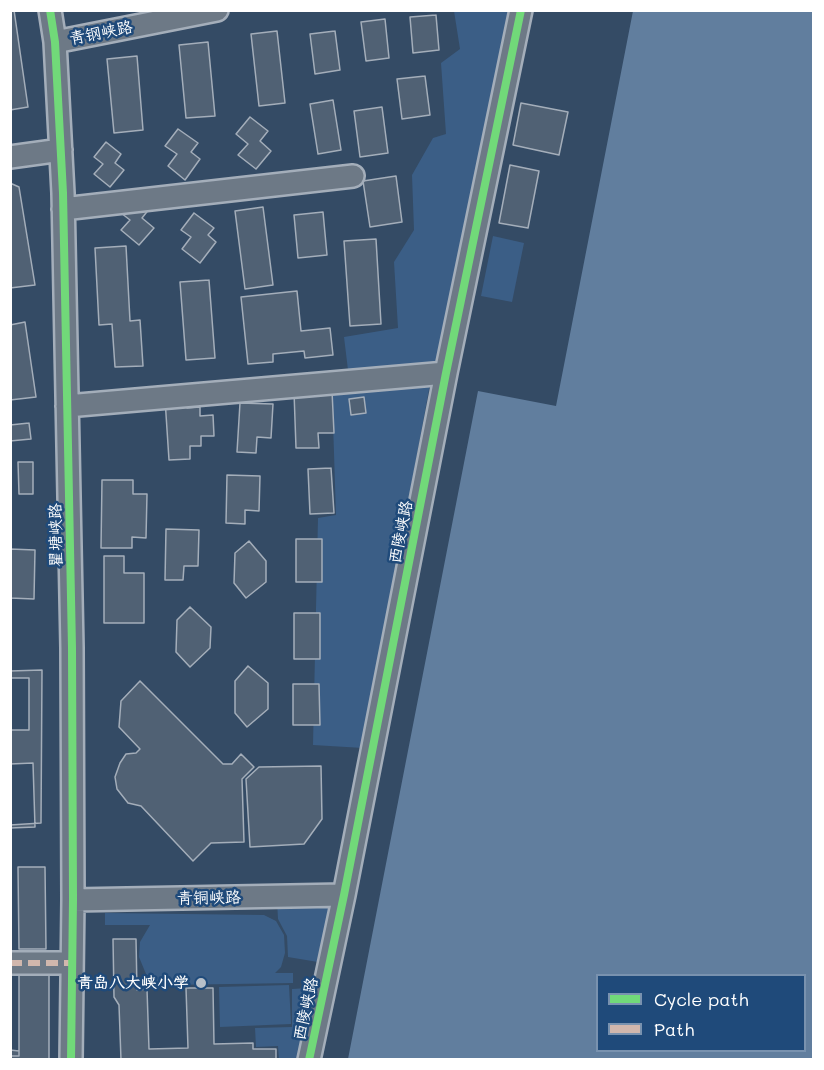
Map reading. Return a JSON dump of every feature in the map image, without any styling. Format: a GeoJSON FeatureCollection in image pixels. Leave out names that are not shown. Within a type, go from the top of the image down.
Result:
{"type":"FeatureCollection","features":[{"type":"Feature","properties":{"kind":"street","name":"瞿塘峡路"},"geometry":{"type":"LineString","coordinates":[[50,10],[55,42],[61,150],[72,648],[71,1059]]}},
{"type":"Feature","properties":{"kind":"street","name":"青钢峡路"},"geometry":{"type":"LineString","coordinates":[[55,42],[217,10]]}},
{"type":"Feature","properties":{"kind":"street","name":"西陵峡路"},"geometry":{"type":"LineString","coordinates":[[309,1059],[344,895],[520,10]]}},
{"type":"Feature","properties":{"kind":"street"},"geometry":{"type":"LineString","coordinates":[[10,157],[61,150]]}},
{"type":"Feature","properties":{"kind":"street"},"geometry":{"type":"LineString","coordinates":[[63,209],[353,176]]}},
{"type":"Feature","properties":{"kind":"street"},"geometry":{"type":"LineString","coordinates":[[67,406],[446,373]]}},
{"type":"Feature","properties":{"kind":"street","name":"青铜峡路"},"geometry":{"type":"LineString","coordinates":[[73,900],[344,895]]}},
{"type":"Feature","properties":{"kind":"street"},"geometry":{"type":"LineString","coordinates":[[10,963],[72,963]]}},
{"type":"Feature","properties":{"kind":"shaded area"},"geometry":{"type":"Polygon","coordinates":[[[454,11],[510,11],[436,362],[348,370],[344,337],[398,328],[394,262],[414,230],[412,175],[433,138],[446,134],[441,63],[460,49],[454,11]]]}},
{"type":"Feature","properties":{"kind":"shaded area"},"geometry":{"type":"Polygon","coordinates":[[[633,11],[813,11],[813,1059],[348,1059],[478,391],[556,406],[633,11]]]}},
{"type":"Feature","properties":{"kind":"shaded area"},"geometry":{"type":"Polygon","coordinates":[[[493,236],[524,243],[512,302],[481,296],[493,236]]]}},
{"type":"Feature","properties":{"kind":"shaded area"},"geometry":{"type":"Polygon","coordinates":[[[430,384],[363,748],[313,745],[318,518],[336,515],[332,391],[430,384]]]}},
{"type":"Feature","properties":{"kind":"shaded area"},"geometry":{"type":"Polygon","coordinates":[[[277,900],[324,900],[329,909],[318,962],[288,957],[287,936],[278,919],[277,900]]]}},
{"type":"Feature","properties":{"kind":"shaded area"},"geometry":{"type":"Polygon","coordinates":[[[105,913],[264,915],[276,921],[284,935],[285,953],[281,967],[275,973],[293,973],[293,983],[168,985],[155,981],[146,974],[139,957],[140,942],[150,925],[105,925],[105,913]]]}},
{"type":"Feature","properties":{"kind":"shaded area"},"geometry":{"type":"Polygon","coordinates":[[[289,985],[291,1024],[220,1027],[219,987],[289,985]]]}},
{"type":"Feature","properties":{"kind":"shaded area"},"geometry":{"type":"Polygon","coordinates":[[[308,988],[312,994],[299,1059],[279,1059],[278,1046],[256,1047],[255,1028],[292,1027],[292,989],[308,988]]]}},
{"type":"Feature","properties":{"kind":"building"},"geometry":{"type":"Polygon","coordinates":[[[10,10],[14,10],[28,107],[10,110],[10,10]]]}},
{"type":"Feature","properties":{"kind":"building"},"geometry":{"type":"Polygon","coordinates":[[[436,15],[439,50],[413,53],[410,17],[436,15]]]}},
{"type":"Feature","properties":{"kind":"building"},"geometry":{"type":"Polygon","coordinates":[[[385,19],[389,58],[366,61],[361,22],[385,19]]]}},
{"type":"Feature","properties":{"kind":"building"},"geometry":{"type":"Polygon","coordinates":[[[277,31],[285,103],[259,106],[251,34],[277,31]]]}},
{"type":"Feature","properties":{"kind":"building"},"geometry":{"type":"Polygon","coordinates":[[[335,31],[340,70],[315,74],[310,34],[335,31]]]}},
{"type":"Feature","properties":{"kind":"building"},"geometry":{"type":"Polygon","coordinates":[[[208,42],[215,116],[186,118],[179,45],[208,42]]]}},
{"type":"Feature","properties":{"kind":"building"},"geometry":{"type":"Polygon","coordinates":[[[137,56],[143,130],[114,133],[107,59],[137,56]]]}},
{"type":"Feature","properties":{"kind":"building"},"geometry":{"type":"Polygon","coordinates":[[[425,76],[430,115],[402,119],[397,79],[425,76]]]}},
{"type":"Feature","properties":{"kind":"building"},"geometry":{"type":"Polygon","coordinates":[[[333,100],[341,150],[318,154],[310,104],[333,100]]]}},
{"type":"Feature","properties":{"kind":"building"},"geometry":{"type":"Polygon","coordinates":[[[521,103],[568,112],[559,155],[513,145],[521,103]]]}},
{"type":"Feature","properties":{"kind":"building"},"geometry":{"type":"Polygon","coordinates":[[[382,107],[388,153],[360,157],[354,111],[382,107]]]}},
{"type":"Feature","properties":{"kind":"building"},"geometry":{"type":"Polygon","coordinates":[[[250,117],[268,131],[260,141],[271,151],[256,169],[238,155],[248,144],[236,134],[250,117]]]}},
{"type":"Feature","properties":{"kind":"building"},"geometry":{"type":"Polygon","coordinates":[[[178,129],[198,143],[191,152],[200,159],[185,180],[168,166],[177,154],[165,146],[178,129]]]}},
{"type":"Feature","properties":{"kind":"building"},"geometry":{"type":"Polygon","coordinates":[[[106,142],[121,154],[115,163],[124,170],[110,187],[94,174],[103,164],[94,157],[106,142]]]}},
{"type":"Feature","properties":{"kind":"building"},"geometry":{"type":"Polygon","coordinates":[[[510,165],[539,171],[528,228],[499,223],[510,165]]]}},
{"type":"Feature","properties":{"kind":"building"},"geometry":{"type":"Polygon","coordinates":[[[396,176],[402,222],[370,227],[363,181],[396,176]]]}},
{"type":"Feature","properties":{"kind":"building"},"geometry":{"type":"Polygon","coordinates":[[[10,183],[19,187],[35,285],[10,288],[10,183]]]}},
{"type":"Feature","properties":{"kind":"building"},"geometry":{"type":"Polygon","coordinates":[[[263,207],[273,285],[245,289],[235,211],[263,207]]]}},
{"type":"Feature","properties":{"kind":"building"},"geometry":{"type":"Polygon","coordinates":[[[150,208],[142,218],[154,228],[139,245],[121,230],[130,220],[121,213],[150,208]]]}},
{"type":"Feature","properties":{"kind":"building"},"geometry":{"type":"Polygon","coordinates":[[[323,212],[327,255],[298,258],[294,215],[323,212]]]}},
{"type":"Feature","properties":{"kind":"building"},"geometry":{"type":"Polygon","coordinates":[[[194,213],[214,228],[208,235],[216,242],[200,263],[182,249],[191,237],[181,230],[194,213]]]}},
{"type":"Feature","properties":{"kind":"building"},"geometry":{"type":"Polygon","coordinates":[[[376,239],[381,324],[350,326],[344,241],[376,239]]]}},
{"type":"Feature","properties":{"kind":"building"},"geometry":{"type":"Polygon","coordinates":[[[126,246],[130,321],[140,320],[143,366],[115,367],[112,324],[99,325],[95,248],[126,246]]]}},
{"type":"Feature","properties":{"kind":"building"},"geometry":{"type":"Polygon","coordinates":[[[209,280],[215,358],[186,360],[180,282],[209,280]]]}},
{"type":"Feature","properties":{"kind":"building"},"geometry":{"type":"Polygon","coordinates":[[[297,291],[301,331],[330,328],[333,355],[305,358],[304,351],[273,354],[273,362],[248,364],[241,297],[297,291]]]}},
{"type":"Feature","properties":{"kind":"building"},"geometry":{"type":"Polygon","coordinates":[[[25,322],[36,397],[10,400],[10,325],[25,322]]]}},
{"type":"Feature","properties":{"kind":"building"},"geometry":{"type":"Polygon","coordinates":[[[332,391],[334,433],[318,433],[319,448],[296,448],[294,392],[332,391]]]}},
{"type":"Feature","properties":{"kind":"building"},"geometry":{"type":"Polygon","coordinates":[[[364,397],[366,413],[351,415],[349,399],[364,397]]]}},
{"type":"Feature","properties":{"kind":"building"},"geometry":{"type":"Polygon","coordinates":[[[187,398],[187,408],[200,407],[200,416],[213,415],[214,436],[201,436],[201,446],[190,446],[190,459],[169,460],[165,399],[187,398]]]}},
{"type":"Feature","properties":{"kind":"building"},"geometry":{"type":"Polygon","coordinates":[[[240,403],[273,404],[271,438],[257,437],[256,453],[237,452],[240,403]]]}},
{"type":"Feature","properties":{"kind":"building"},"geometry":{"type":"Polygon","coordinates":[[[29,423],[31,439],[10,441],[10,425],[29,423]]]}},
{"type":"Feature","properties":{"kind":"building"},"geometry":{"type":"Polygon","coordinates":[[[18,462],[33,462],[33,494],[19,494],[18,462]]]}},
{"type":"Feature","properties":{"kind":"building"},"geometry":{"type":"Polygon","coordinates":[[[331,468],[334,513],[310,514],[308,469],[331,468]]]}},
{"type":"Feature","properties":{"kind":"building"},"geometry":{"type":"Polygon","coordinates":[[[227,475],[260,476],[259,511],[245,510],[245,524],[226,523],[227,475]]]}},
{"type":"Feature","properties":{"kind":"building"},"geometry":{"type":"Polygon","coordinates":[[[102,480],[133,480],[133,494],[147,494],[146,538],[132,537],[132,548],[101,548],[102,480]]]}},
{"type":"Feature","properties":{"kind":"building"},"geometry":{"type":"Polygon","coordinates":[[[166,529],[199,530],[198,566],[184,566],[183,580],[165,580],[166,529]]]}},
{"type":"Feature","properties":{"kind":"building"},"geometry":{"type":"Polygon","coordinates":[[[296,539],[322,539],[322,582],[296,582],[296,539]]]}},
{"type":"Feature","properties":{"kind":"building"},"geometry":{"type":"Polygon","coordinates":[[[249,541],[266,561],[266,582],[246,598],[234,583],[235,553],[249,541]]]}},
{"type":"Feature","properties":{"kind":"building"},"geometry":{"type":"Polygon","coordinates":[[[10,549],[35,550],[34,599],[10,598],[10,549]]]}},
{"type":"Feature","properties":{"kind":"building"},"geometry":{"type":"Polygon","coordinates":[[[104,556],[124,556],[124,573],[144,573],[144,623],[104,623],[104,556]]]}},
{"type":"Feature","properties":{"kind":"building"},"geometry":{"type":"Polygon","coordinates":[[[190,607],[211,627],[210,648],[190,667],[176,652],[177,620],[190,607]]]}},
{"type":"Feature","properties":{"kind":"building"},"geometry":{"type":"Polygon","coordinates":[[[294,613],[320,613],[320,659],[294,659],[294,613]]]}},
{"type":"Feature","properties":{"kind":"building"},"geometry":{"type":"Polygon","coordinates":[[[248,666],[268,683],[268,709],[247,727],[235,713],[235,681],[248,666]]]}},
{"type":"Feature","properties":{"kind":"building"},"geometry":{"type":"Polygon","coordinates":[[[42,670],[41,823],[10,825],[10,671],[42,670]]]}},
{"type":"Feature","properties":{"kind":"building"},"geometry":{"type":"Polygon","coordinates":[[[10,678],[29,678],[29,730],[10,730],[10,678]]]}},
{"type":"Feature","properties":{"kind":"building"},"geometry":{"type":"Polygon","coordinates":[[[140,681],[223,764],[232,764],[241,754],[254,767],[242,779],[244,842],[211,843],[193,861],[141,806],[128,803],[117,789],[115,777],[120,763],[126,754],[136,753],[140,749],[119,727],[121,701],[140,681]]]}},
{"type":"Feature","properties":{"kind":"building"},"geometry":{"type":"Polygon","coordinates":[[[293,684],[319,684],[320,725],[293,725],[293,684]]]}},
{"type":"Feature","properties":{"kind":"building"},"geometry":{"type":"Polygon","coordinates":[[[33,763],[35,827],[10,828],[10,764],[33,763]]]}},
{"type":"Feature","properties":{"kind":"building"},"geometry":{"type":"Polygon","coordinates":[[[321,766],[322,819],[304,844],[250,847],[246,779],[259,767],[321,766]]]}},
{"type":"Feature","properties":{"kind":"building"},"geometry":{"type":"Polygon","coordinates":[[[18,867],[45,867],[46,949],[19,949],[18,867]]]}},
{"type":"Feature","properties":{"kind":"building"},"geometry":{"type":"Polygon","coordinates":[[[113,939],[136,939],[137,990],[147,989],[149,1049],[188,1048],[186,988],[213,988],[214,1044],[253,1043],[253,1049],[276,1049],[276,1060],[121,1060],[119,1005],[114,997],[113,939]]]}},
{"type":"Feature","properties":{"kind":"building"},"geometry":{"type":"Polygon","coordinates":[[[19,974],[49,974],[49,1060],[10,1060],[10,1056],[19,1056],[19,974]]]}},
{"type":"Feature","properties":{"kind":"building"},"geometry":{"type":"Polygon","coordinates":[[[10,1050],[19,1051],[19,1056],[10,1056],[10,1050]]]}},
{"type":"Feature","properties":{"kind":"marked path"},"geometry":{"type":"LineString","coordinates":[[10,963],[72,963]]}},
{"type":"Feature","properties":{"kind":"cycle path"},"geometry":{"type":"LineString","coordinates":[[50,10],[55,42],[63,193],[72,648],[71,1060]]}},
{"type":"Feature","properties":{"kind":"cycle path"},"geometry":{"type":"LineString","coordinates":[[309,1060],[521,10]]}},
{"type":"Feature","properties":{"kind":"place","name":"青岛八大峡小学"},"geometry":{"type":"Point","coordinates":[201,983]}}]}
